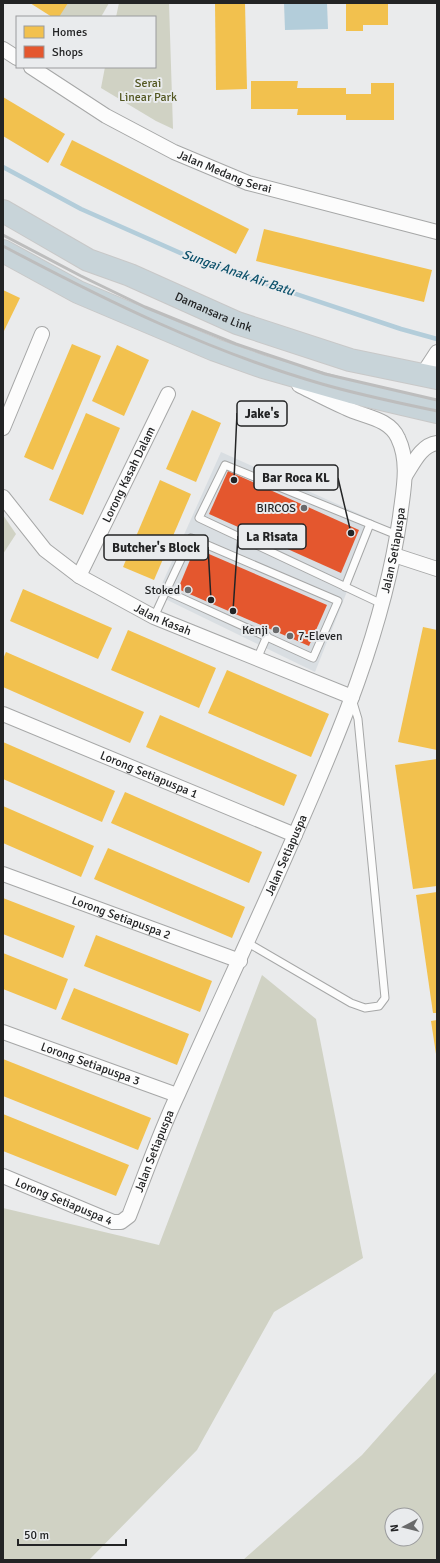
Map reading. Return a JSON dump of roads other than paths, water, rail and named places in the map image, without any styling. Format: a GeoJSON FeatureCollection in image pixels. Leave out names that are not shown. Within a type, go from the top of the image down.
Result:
{"type":"FeatureCollection","features":[{"type":"Feature","properties":{"kind":"highway"},"geometry":{"type":"LineString","coordinates":[[3,207],[25,224]]}},
{"type":"Feature","properties":{"kind":"highway","name":"Damansara Link"},"geometry":{"type":"LineString","coordinates":[[3,211],[88,260],[130,275],[237,323],[350,360],[430,376]]}},
{"type":"Feature","properties":{"kind":"highway"},"geometry":{"type":"LineString","coordinates":[[3,250],[78,292],[215,350],[263,367],[351,392],[437,412]]}},
{"type":"Feature","properties":{"kind":"street"},"geometry":{"type":"LineString","coordinates":[[3,49],[16,57]]}},
{"type":"Feature","properties":{"kind":"street","name":"Jalan Medang Serai"},"geometry":{"type":"LineString","coordinates":[[33,68],[106,116],[174,152],[248,183],[437,232]]}},
{"type":"Feature","properties":{"kind":"street"},"geometry":{"type":"LineString","coordinates":[[3,428],[42,334]]}},
{"type":"Feature","properties":{"kind":"street"},"geometry":{"type":"LineString","coordinates":[[430,376],[437,352]]}},
{"type":"Feature","properties":{"kind":"street","name":"Jalan Setiapuspa"},"geometry":{"type":"LineString","coordinates":[[125,1220],[129,1216],[177,1095],[240,961],[326,767],[352,697],[382,604],[394,555],[405,476],[402,448],[397,434],[379,420],[349,410],[263,367]]}},
{"type":"Feature","properties":{"kind":"street","name":"Lorong Kasah Dalam"},"geometry":{"type":"LineString","coordinates":[[79,576],[168,394]]}},
{"type":"Feature","properties":{"kind":"street","name":"Jalan Setiapuspa"},"geometry":{"type":"LineString","coordinates":[[405,476],[424,449],[437,443]]}},
{"type":"Feature","properties":{"kind":"street","name":"Jalan Kasah"},"geometry":{"type":"LineString","coordinates":[[3,497],[45,550],[79,576],[154,617],[352,697]]}},
{"type":"Feature","properties":{"kind":"street"},"geometry":{"type":"LineString","coordinates":[[394,555],[437,569]]}},
{"type":"Feature","properties":{"kind":"street","name":"Lorong Setiapuspa 1"},"geometry":{"type":"LineString","coordinates":[[3,714],[295,835]]}},
{"type":"Feature","properties":{"kind":"street","name":"Lorong Setiapuspa 2"},"geometry":{"type":"LineString","coordinates":[[3,874],[240,961]]}},
{"type":"Feature","properties":{"kind":"street","name":"Lorong Setiapuspa 3"},"geometry":{"type":"LineString","coordinates":[[3,1032],[177,1095]]}},
{"type":"Feature","properties":{"kind":"street","name":"Lorong Setiapuspa 4"},"geometry":{"type":"LineString","coordinates":[[3,1176],[113,1222],[121,1222],[125,1220]]}},
{"type":"Feature","properties":{"kind":"lane"},"geometry":{"type":"LineString","coordinates":[[382,604],[199,518],[225,465],[397,535]]}},
{"type":"Feature","properties":{"kind":"lane"},"geometry":{"type":"LineString","coordinates":[[345,587],[370,524]]}},
{"type":"Feature","properties":{"kind":"lane"},"geometry":{"type":"LineString","coordinates":[[154,617],[166,591],[191,538],[338,601],[313,658],[166,591]]}},
{"type":"Feature","properties":{"kind":"lane"},"geometry":{"type":"LineString","coordinates":[[257,659],[267,636]]}},
{"type":"Feature","properties":{"kind":"lane"},"geometry":{"type":"LineString","coordinates":[[248,943],[351,1003],[365,1008],[379,1006],[385,998],[358,719],[352,697]]}},
{"type":"Feature","properties":{"kind":"water"},"geometry":{"type":"Polygon","coordinates":[[[284,3],[327,3],[328,29],[285,30],[284,3]]]}},
{"type":"Feature","properties":{"kind":"waterway","name":"Sungai Anak Air Batu"},"geometry":{"type":"LineString","coordinates":[[3,167],[81,209],[203,263],[401,329],[437,339]]}},
{"type":"Feature","properties":{"kind":"railway"},"geometry":{"type":"LineString","coordinates":[[3,235],[81,276],[145,307],[236,344],[325,374],[437,400]]}},
{"type":"Feature","properties":{"kind":"railway"},"geometry":{"type":"LineString","coordinates":[[3,246],[119,305],[199,341],[239,357],[336,388],[437,411]]}},
{"type":"Feature","properties":{"kind":"place","name":"Jake's"},"geometry":{"type":"Point","coordinates":[234,480]}},
{"type":"Feature","properties":{"kind":"place","name":"BIRCOS"},"geometry":{"type":"Point","coordinates":[304,508]}},
{"type":"Feature","properties":{"kind":"place","name":"Bar Roca KL"},"geometry":{"type":"Point","coordinates":[351,533]}},
{"type":"Feature","properties":{"kind":"place","name":"Stoked"},"geometry":{"type":"Point","coordinates":[188,590]}},
{"type":"Feature","properties":{"kind":"place","name":"Butcher's Block"},"geometry":{"type":"Point","coordinates":[211,600]}},
{"type":"Feature","properties":{"kind":"place","name":"La Risata"},"geometry":{"type":"Point","coordinates":[233,611]}},
{"type":"Feature","properties":{"kind":"place","name":"Kenji"},"geometry":{"type":"Point","coordinates":[276,630]}},
{"type":"Feature","properties":{"kind":"place","name":"7-Eleven"},"geometry":{"type":"Point","coordinates":[290,636]}},
{"type":"Feature","properties":{"kind":"park label","name":"Serai Linear Park"},"geometry":{"type":"Point","coordinates":[148,90]}}]}
